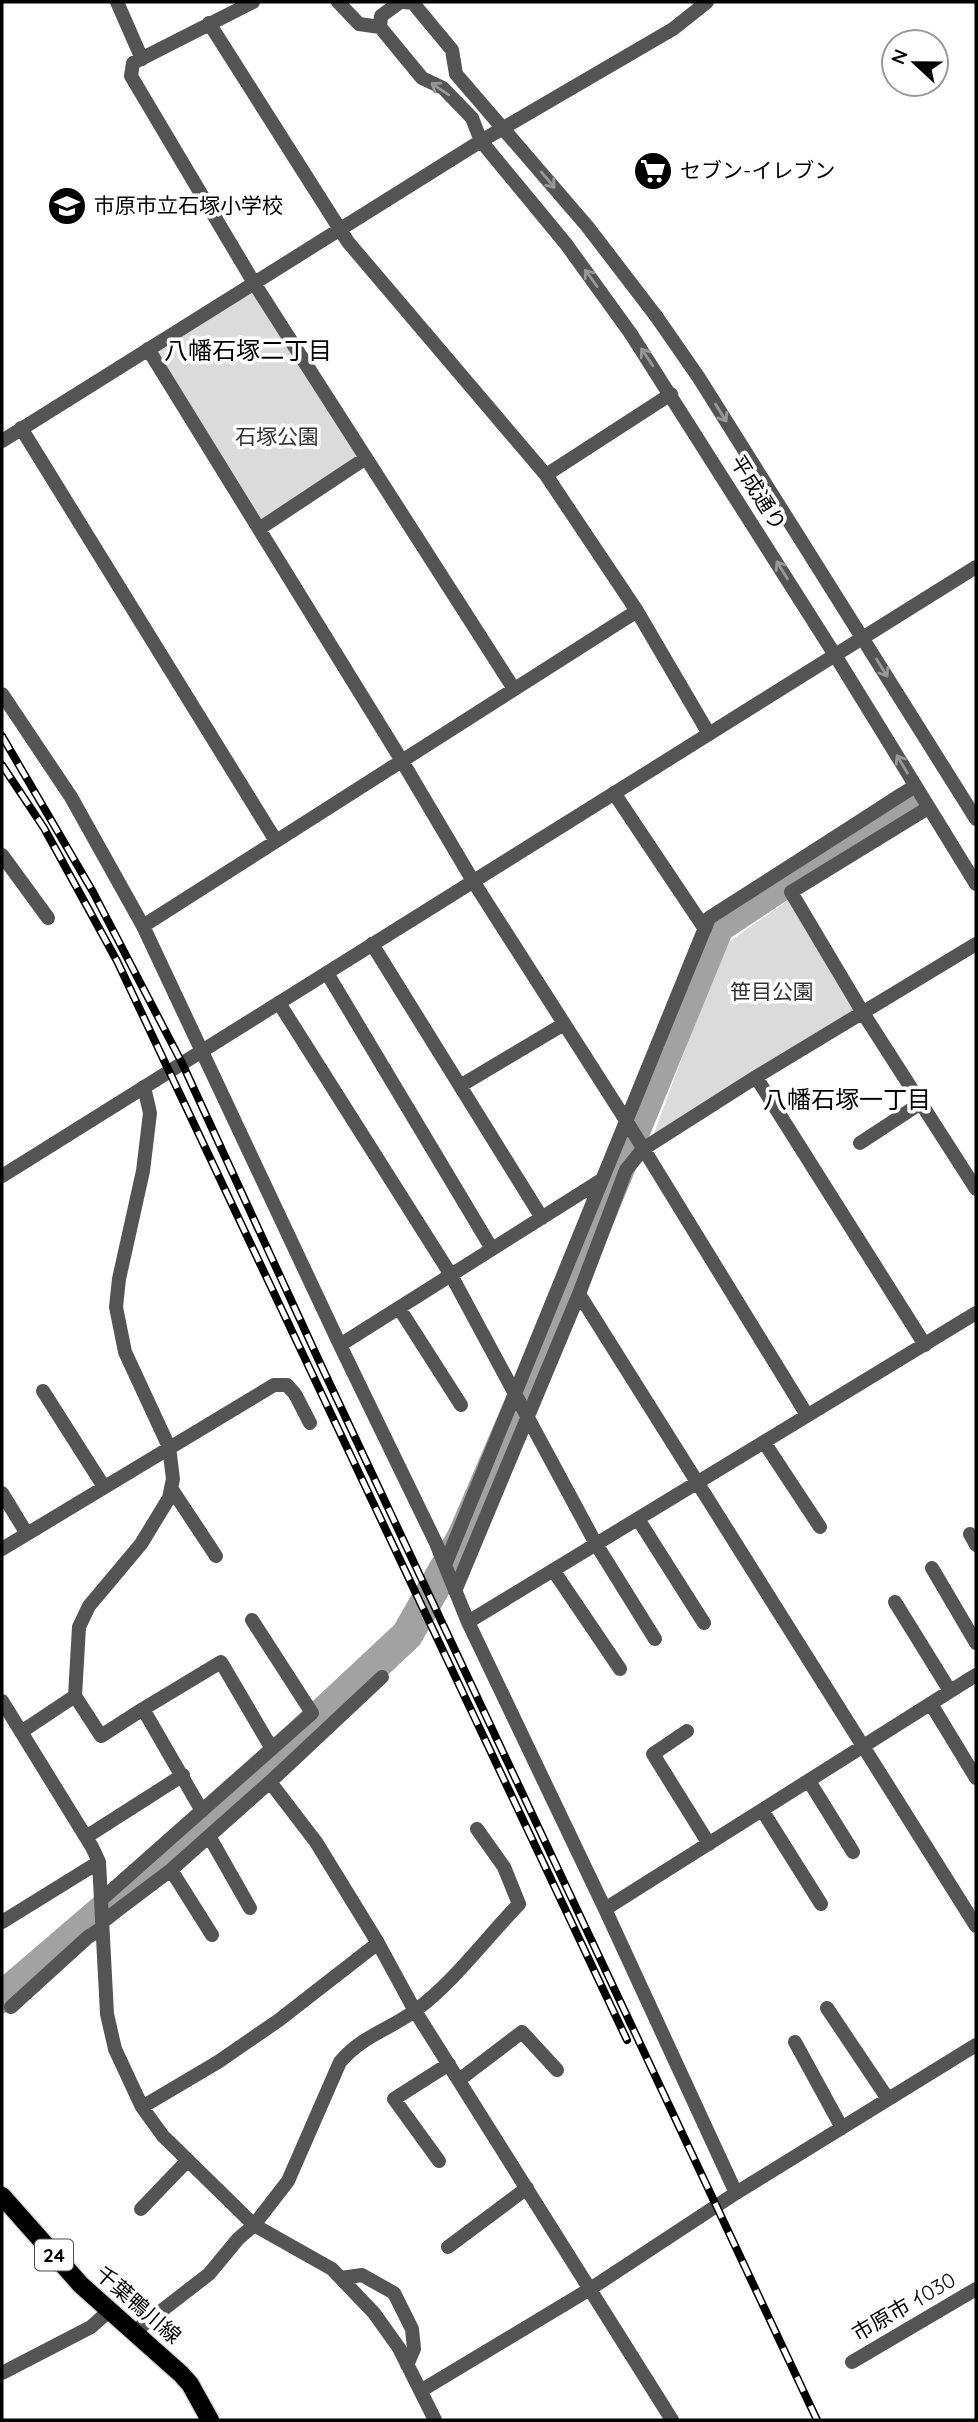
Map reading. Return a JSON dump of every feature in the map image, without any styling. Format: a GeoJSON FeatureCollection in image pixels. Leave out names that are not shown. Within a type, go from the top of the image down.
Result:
{"type":"FeatureCollection","features":[{"type":"Feature","properties":{"kind":"main road","name":"千葉鴨川線"},"geometry":{"type":"LineString","coordinates":[[3,2201],[81,2286],[181,2374],[190,2384],[210,2420]]}},
{"type":"Feature","properties":{"kind":"street"},"geometry":{"type":"LineString","coordinates":[[117,2],[142,59]]}},
{"type":"Feature","properties":{"kind":"street"},"geometry":{"type":"LineString","coordinates":[[253,2],[134,63],[131,76],[254,282],[514,690]]}},
{"type":"Feature","properties":{"kind":"street"},"geometry":{"type":"LineString","coordinates":[[338,2],[359,24],[380,27],[382,16],[402,2]]}},
{"type":"Feature","properties":{"kind":"street","name":"平成通り"},"geometry":{"type":"LineString","coordinates":[[402,2],[413,3],[452,50],[456,74],[587,226],[656,316],[699,378],[976,819]]}},
{"type":"Feature","properties":{"kind":"street"},"geometry":{"type":"LineString","coordinates":[[2,441],[481,141],[673,29],[706,2]]}},
{"type":"Feature","properties":{"kind":"street"},"geometry":{"type":"LineString","coordinates":[[209,23],[348,242],[546,475],[637,611],[709,734]]}},
{"type":"Feature","properties":{"kind":"street","name":"平成通り"},"geometry":{"type":"LineString","coordinates":[[380,27],[422,78],[443,88],[472,118],[481,141],[566,244],[631,334],[835,655],[976,884]]}},
{"type":"Feature","properties":{"kind":"street"},"geometry":{"type":"LineString","coordinates":[[148,349],[473,881],[807,1415]]}},
{"type":"Feature","properties":{"kind":"street"},"geometry":{"type":"LineString","coordinates":[[546,475],[671,394]]}},
{"type":"Feature","properties":{"kind":"street"},"geometry":{"type":"LineString","coordinates":[[21,428],[276,841]]}},
{"type":"Feature","properties":{"kind":"street"},"geometry":{"type":"LineString","coordinates":[[259,529],[366,458]]}},
{"type":"Feature","properties":{"kind":"street"},"geometry":{"type":"LineString","coordinates":[[2,1176],[976,567]]}},
{"type":"Feature","properties":{"kind":"street"},"geometry":{"type":"LineString","coordinates":[[143,926],[637,611]]}},
{"type":"Feature","properties":{"kind":"street"},"geometry":{"type":"LineString","coordinates":[[2,694],[71,797],[143,926],[445,1565],[468,1622],[736,2193]]}},
{"type":"Feature","properties":{"kind":"street"},"geometry":{"type":"LineString","coordinates":[[445,1565],[709,918],[915,786]]}},
{"type":"Feature","properties":{"kind":"street"},"geometry":{"type":"LineString","coordinates":[[614,793],[705,929]]}},
{"type":"Feature","properties":{"kind":"street"},"geometry":{"type":"LineString","coordinates":[[929,808],[791,892],[863,1013],[976,1189]]}},
{"type":"Feature","properties":{"kind":"street"},"geometry":{"type":"LineString","coordinates":[[2,855],[48,918]]}},
{"type":"Feature","properties":{"kind":"street"},"geometry":{"type":"LineString","coordinates":[[372,944],[542,1218]]}},
{"type":"Feature","properties":{"kind":"street"},"geometry":{"type":"LineString","coordinates":[[454,1591],[579,1294],[626,1170],[643,1149],[976,944]]}},
{"type":"Feature","properties":{"kind":"street"},"geometry":{"type":"LineString","coordinates":[[327,973],[492,1249]]}},
{"type":"Feature","properties":{"kind":"street"},"geometry":{"type":"LineString","coordinates":[[279,1003],[451,1275],[596,1544],[656,1639]]}},
{"type":"Feature","properties":{"kind":"street"},"geometry":{"type":"LineString","coordinates":[[460,1086],[564,1024]]}},
{"type":"Feature","properties":{"kind":"street"},"geometry":{"type":"LineString","coordinates":[[756,1077],[925,1345]]}},
{"type":"Feature","properties":{"kind":"street"},"geometry":{"type":"LineString","coordinates":[[144,1087],[150,1113],[143,1171],[119,1279],[116,1307],[125,1352],[169,1447],[173,1479],[169,1498],[141,1544],[89,1606],[79,1627],[75,1696],[101,1736],[221,1662],[272,1749]]}},
{"type":"Feature","properties":{"kind":"street"},"geometry":{"type":"LineString","coordinates":[[860,1143],[921,1103]]}},
{"type":"Feature","properties":{"kind":"street"},"geometry":{"type":"LineString","coordinates":[[340,1345],[600,1181]]}},
{"type":"Feature","properties":{"kind":"street"},"geometry":{"type":"LineString","coordinates":[[579,1294],[976,1926]]}},
{"type":"Feature","properties":{"kind":"street"},"geometry":{"type":"LineString","coordinates":[[399,1308],[461,1405]]}},
{"type":"Feature","properties":{"kind":"street"},"geometry":{"type":"LineString","coordinates":[[468,1622],[976,1313]]}},
{"type":"Feature","properties":{"kind":"street"},"geometry":{"type":"LineString","coordinates":[[2,1549],[274,1385],[286,1385],[295,1394],[310,1423]]}},
{"type":"Feature","properties":{"kind":"street"},"geometry":{"type":"LineString","coordinates":[[43,1391],[104,1487]]}},
{"type":"Feature","properties":{"kind":"street"},"geometry":{"type":"LineString","coordinates":[[764,1442],[820,1527]]}},
{"type":"Feature","properties":{"kind":"street"},"geometry":{"type":"LineString","coordinates":[[171,1488],[216,1556]]}},
{"type":"Feature","properties":{"kind":"street"},"geometry":{"type":"LineString","coordinates":[[2,1493],[27,1534]]}},
{"type":"Feature","properties":{"kind":"street"},"geometry":{"type":"LineString","coordinates":[[638,1519],[704,1623]]}},
{"type":"Feature","properties":{"kind":"street"},"geometry":{"type":"LineString","coordinates":[[932,1568],[976,1643]]}},
{"type":"Feature","properties":{"kind":"street"},"geometry":{"type":"LineString","coordinates":[[553,1570],[620,1669]]}},
{"type":"Feature","properties":{"kind":"street"},"geometry":{"type":"LineString","coordinates":[[895,1602],[950,1691]]}},
{"type":"Feature","properties":{"kind":"street"},"geometry":{"type":"LineString","coordinates":[[102,1901],[312,1713],[252,1620]]}},
{"type":"Feature","properties":{"kind":"street"},"geometry":{"type":"LineString","coordinates":[[605,1909],[976,1675]]}},
{"type":"Feature","properties":{"kind":"street"},"geometry":{"type":"LineString","coordinates":[[11,2007],[88,1937],[171,1870],[270,1782],[382,1677]]}},
{"type":"Feature","properties":{"kind":"street"},"geometry":{"type":"LineString","coordinates":[[22,1732],[75,1696]]}},
{"type":"Feature","properties":{"kind":"street"},"geometry":{"type":"LineString","coordinates":[[2,1701],[99,1862],[107,2014],[115,2049],[142,2107],[163,2136],[254,2225],[332,2269],[374,2313],[422,2390],[435,2420]]}},
{"type":"Feature","properties":{"kind":"street"},"geometry":{"type":"LineString","coordinates":[[931,1704],[976,1778]]}},
{"type":"Feature","properties":{"kind":"street"},"geometry":{"type":"LineString","coordinates":[[143,1709],[202,1811]]}},
{"type":"Feature","properties":{"kind":"street"},"geometry":{"type":"LineString","coordinates":[[687,1731],[653,1754],[709,1844]]}},
{"type":"Feature","properties":{"kind":"street"},"geometry":{"type":"LineString","coordinates":[[86,1837],[183,1776]]}},
{"type":"Feature","properties":{"kind":"street"},"geometry":{"type":"LineString","coordinates":[[809,1781],[853,1852]]}},
{"type":"Feature","properties":{"kind":"street"},"geometry":{"type":"LineString","coordinates":[[270,1782],[316,1842],[378,1943],[415,2011],[672,2420]]}},
{"type":"Feature","properties":{"kind":"street"},"geometry":{"type":"LineString","coordinates":[[762,1810],[821,1904]]}},
{"type":"Feature","properties":{"kind":"street"},"geometry":{"type":"LineString","coordinates":[[134,2332],[209,2274],[238,2239],[254,2225],[288,2181],[340,2062],[354,2047],[415,2011],[448,1983],[519,1904],[504,1867],[477,1829]]}},
{"type":"Feature","properties":{"kind":"street"},"geometry":{"type":"LineString","coordinates":[[209,1836],[250,1908]]}},
{"type":"Feature","properties":{"kind":"street"},"geometry":{"type":"LineString","coordinates":[[2,1922],[99,1862]]}},
{"type":"Feature","properties":{"kind":"street"},"geometry":{"type":"LineString","coordinates":[[171,1870],[212,1935]]}},
{"type":"Feature","properties":{"kind":"street"},"geometry":{"type":"LineString","coordinates":[[142,2107],[228,2055],[378,1943]]}},
{"type":"Feature","properties":{"kind":"street"},"geometry":{"type":"LineString","coordinates":[[827,2008],[888,2099]]}},
{"type":"Feature","properties":{"kind":"street"},"geometry":{"type":"LineString","coordinates":[[459,2080],[522,2032],[557,2070]]}},
{"type":"Feature","properties":{"kind":"street"},"geometry":{"type":"LineString","coordinates":[[794,2042],[842,2128]]}},
{"type":"Feature","properties":{"kind":"street"},"geometry":{"type":"LineString","coordinates":[[422,2390],[590,2289],[736,2193],[976,2045]]}},
{"type":"Feature","properties":{"kind":"street"},"geometry":{"type":"LineString","coordinates":[[439,2161],[394,2099],[449,2064]]}},
{"type":"Feature","properties":{"kind":"street"},"geometry":{"type":"LineString","coordinates":[[141,2209],[188,2160]]}},
{"type":"Feature","properties":{"kind":"street"},"geometry":{"type":"LineString","coordinates":[[447,2247],[527,2188]]}},
{"type":"Feature","properties":{"kind":"street"},"geometry":{"type":"LineString","coordinates":[[341,2278],[362,2275],[394,2293],[412,2329],[414,2349],[407,2365]]}},
{"type":"Feature","properties":{"kind":"street","name":"市原市 ｲ030"},"geometry":{"type":"LineString","coordinates":[[852,2361],[976,2290]]}},
{"type":"Feature","properties":{"kind":"street"},"geometry":{"type":"LineString","coordinates":[[2,2373],[91,2327],[109,2311]]}},
{"type":"Feature","properties":{"kind":"green space","name":"石塚公園"},"geometry":{"type":"Polygon","coordinates":[[[253,289],[360,456],[261,523],[154,351],[253,289]]]}},
{"type":"Feature","properties":{"kind":"green space","name":"笹目公園"},"geometry":{"type":"Polygon","coordinates":[[[790,899],[857,1012],[652,1139],[723,946],[790,899]]]}},
{"type":"Feature","properties":{"kind":"waterway"},"geometry":{"type":"LineString","coordinates":[[2,1997],[211,1818],[407,1635],[463,1537],[562,1307],[718,927],[904,803]]}},
{"type":"Feature","properties":{"kind":"railway"},"geometry":{"type":"LineString","coordinates":[[2,736],[93,892],[182,1063],[320,1363],[817,2420]]}},
{"type":"Feature","properties":{"kind":"railway"},"geometry":{"type":"LineString","coordinates":[[2,765],[44,828],[117,961],[627,2040]]}},
{"type":"Feature","properties":{"kind":"place","name":"セブン-イレブン"},"geometry":{"type":"Point","coordinates":[653,171]}},
{"type":"Feature","properties":{"kind":"place","name":"市原市立石塚小学校"},"geometry":{"type":"Point","coordinates":[67,206]}},
{"type":"Feature","properties":{"kind":"district","name":"八幡石塚二丁目"},"geometry":{"type":"Point","coordinates":[248,351]}},
{"type":"Feature","properties":{"kind":"district","name":"八幡石塚一丁目"},"geometry":{"type":"Point","coordinates":[847,1100]}}]}
